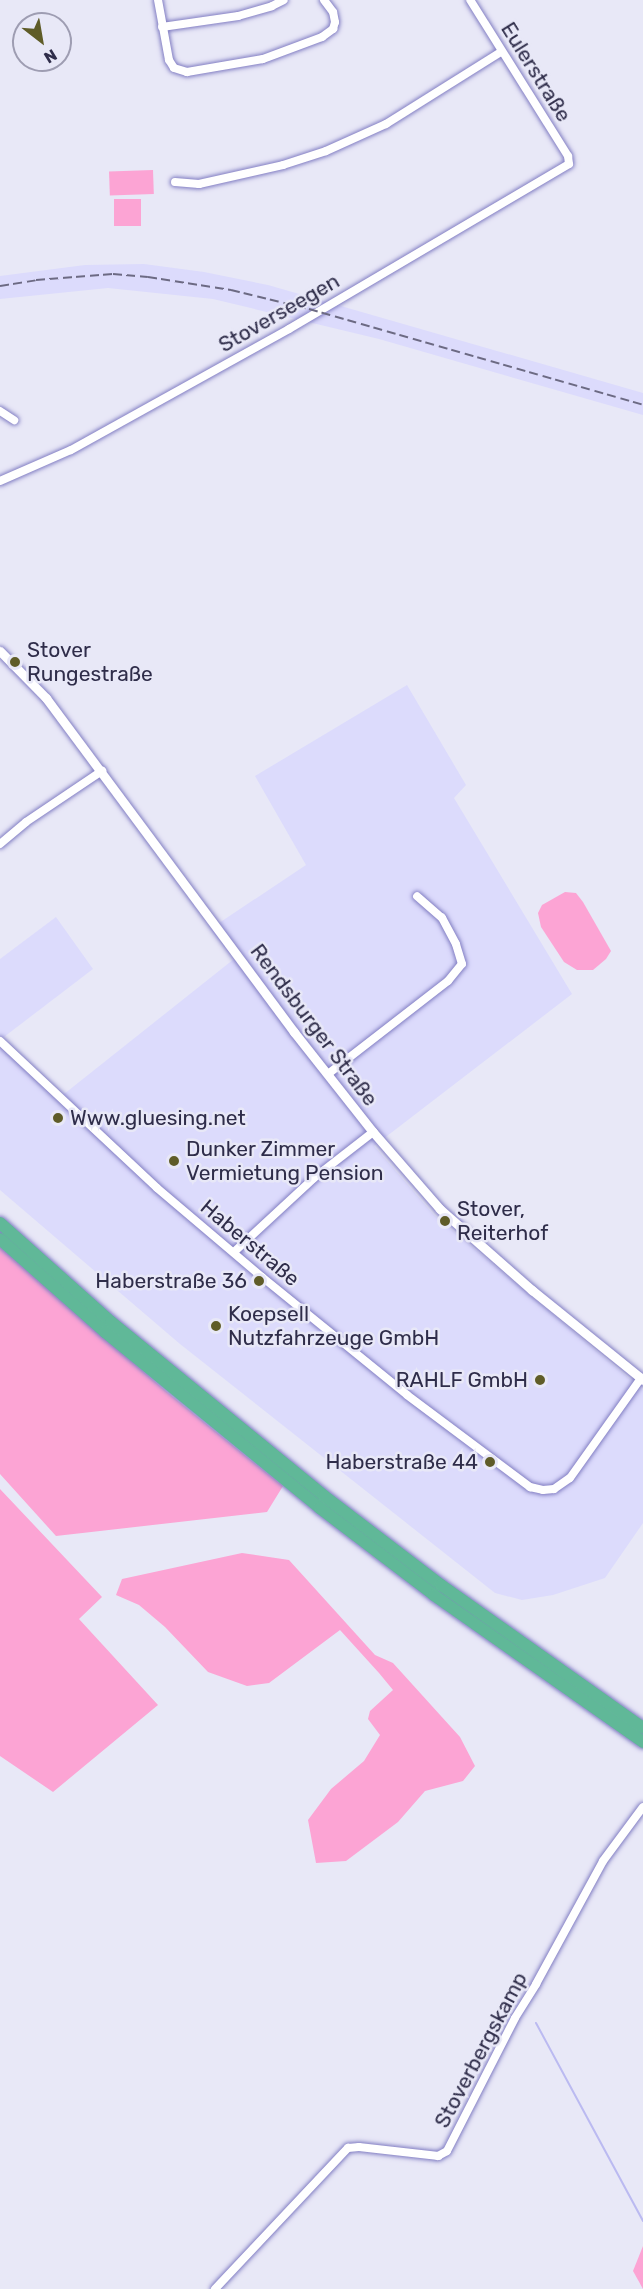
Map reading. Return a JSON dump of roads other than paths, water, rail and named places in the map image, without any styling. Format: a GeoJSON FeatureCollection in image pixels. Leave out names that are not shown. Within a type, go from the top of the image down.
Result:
{"type":"FeatureCollection","features":[{"type":"Feature","properties":{"kind":"highway"},"geometry":{"type":"LineString","coordinates":[[0,1223],[111,1322],[324,1496],[451,1592],[643,1728]]}},
{"type":"Feature","properties":{"kind":"highway"},"geometry":{"type":"LineString","coordinates":[[0,1239],[105,1332],[320,1508],[434,1594],[643,1742]]}},
{"type":"Feature","properties":{"kind":"street"},"geometry":{"type":"LineString","coordinates":[[158,0],[170,60],[174,68],[187,72],[263,59],[322,37],[333,29],[334,22],[333,12],[324,0]]}},
{"type":"Feature","properties":{"kind":"street"},"geometry":{"type":"LineString","coordinates":[[162,27],[238,15],[272,6],[284,0]]}},
{"type":"Feature","properties":{"kind":"street","name":"Eulerstraße"},"geometry":{"type":"LineString","coordinates":[[470,0],[568,156],[569,164]]}},
{"type":"Feature","properties":{"kind":"street"},"geometry":{"type":"LineString","coordinates":[[175,182],[199,184],[283,165],[326,151],[401,115],[501,52]]}},
{"type":"Feature","properties":{"kind":"street","name":"Stoverseegen"},"geometry":{"type":"LineString","coordinates":[[0,481],[71,450],[160,401],[289,329],[569,164]]}},
{"type":"Feature","properties":{"kind":"street"},"geometry":{"type":"LineString","coordinates":[[0,411],[14,420]]}},
{"type":"Feature","properties":{"kind":"street","name":"Rendsburger Straße"},"geometry":{"type":"LineString","coordinates":[[0,651],[46,698],[328,1074],[373,1132],[440,1209],[531,1290],[642,1379]]}},
{"type":"Feature","properties":{"kind":"street"},"geometry":{"type":"LineString","coordinates":[[0,844],[26,822],[102,771]]}},
{"type":"Feature","properties":{"kind":"street"},"geometry":{"type":"LineString","coordinates":[[328,1074],[448,981],[462,964],[456,944],[442,918],[417,896]]}},
{"type":"Feature","properties":{"kind":"street","name":"Haberstraße"},"geometry":{"type":"LineString","coordinates":[[0,1041],[131,1164],[234,1252],[407,1395],[530,1487],[543,1490],[554,1488],[570,1478],[642,1379]]}},
{"type":"Feature","properties":{"kind":"street"},"geometry":{"type":"LineString","coordinates":[[234,1252],[314,1178],[373,1132]]}},
{"type":"Feature","properties":{"kind":"street","name":"Stoverbergskamp"},"geometry":{"type":"LineString","coordinates":[[215,2289],[348,2148],[359,2147],[438,2156],[447,2151],[515,2018],[603,1862],[643,1807]]}},
{"type":"Feature","properties":{"kind":"waterway"},"geometry":{"type":"LineString","coordinates":[[536,2023],[643,2221]]}},
{"type":"Feature","properties":{"kind":"railway"},"geometry":{"type":"LineString","coordinates":[[0,286],[36,280],[113,274],[231,290],[309,309],[643,405]]}},
{"type":"Feature","properties":{"kind":"place","name":"Stover Rungestraße"},"geometry":{"type":"Point","coordinates":[15,662]}},
{"type":"Feature","properties":{"kind":"place","name":"Www.gluesing.net"},"geometry":{"type":"Point","coordinates":[58,1118]}},
{"type":"Feature","properties":{"kind":"place","name":"Dunker Zimmer Vermietung Pension"},"geometry":{"type":"Point","coordinates":[174,1161]}},
{"type":"Feature","properties":{"kind":"place","name":"Stover, Reiterhof"},"geometry":{"type":"Point","coordinates":[445,1221]}},
{"type":"Feature","properties":{"kind":"place","name":"Haberstraße 36"},"geometry":{"type":"Point","coordinates":[259,1281]}},
{"type":"Feature","properties":{"kind":"place","name":"Koepsell Nutzfahrzeuge GmbH"},"geometry":{"type":"Point","coordinates":[216,1326]}},
{"type":"Feature","properties":{"kind":"place","name":"RAHLF GmbH"},"geometry":{"type":"Point","coordinates":[540,1380]}},
{"type":"Feature","properties":{"kind":"place","name":"Haberstraße 44"},"geometry":{"type":"Point","coordinates":[490,1462]}}]}
